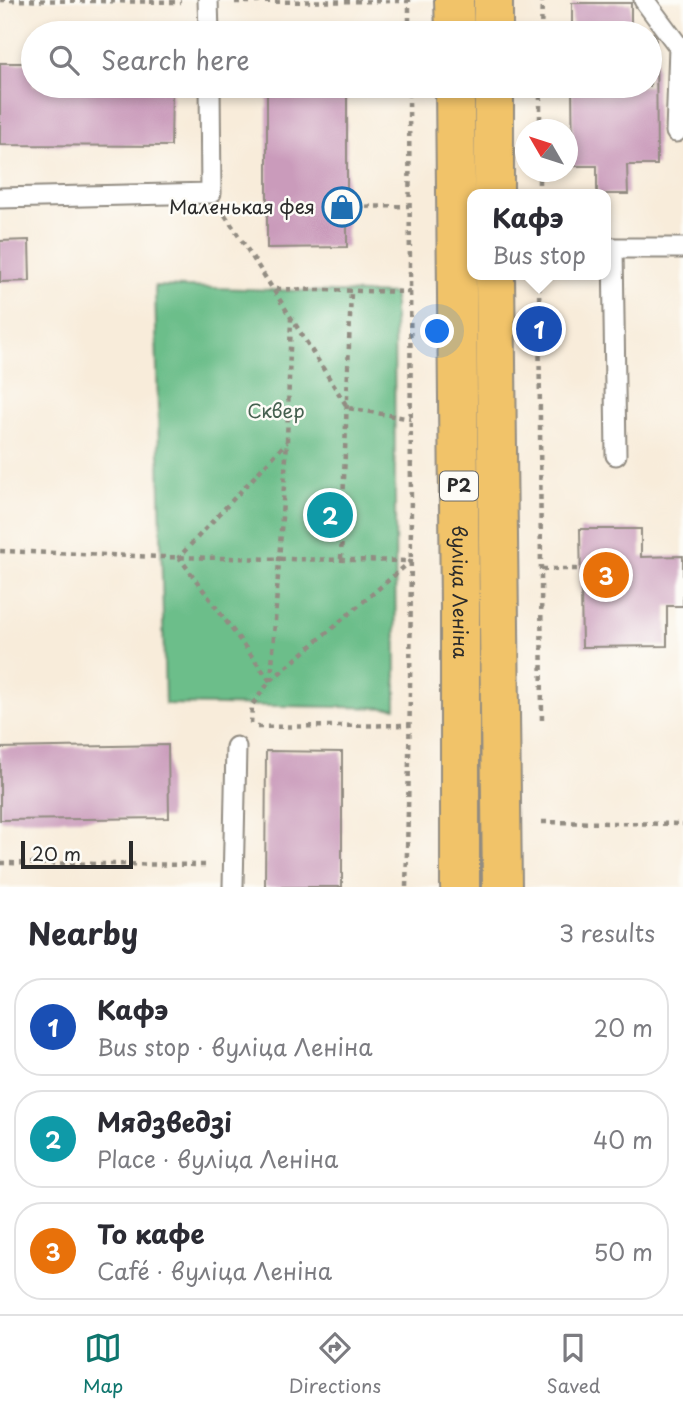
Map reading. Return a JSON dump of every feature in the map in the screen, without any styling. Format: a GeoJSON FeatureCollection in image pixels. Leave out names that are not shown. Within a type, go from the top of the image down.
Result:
{"type":"FeatureCollection","features":[{"type":"Feature","properties":{"kind":"main road"},"geometry":{"type":"LineString","coordinates":[[454,0],[455,21]]}},
{"type":"Feature","properties":{"kind":"main road"},"geometry":{"type":"LineString","coordinates":[[493,0],[493,21]]}},
{"type":"Feature","properties":{"kind":"main road","name":"вуліца Леніна"},"geometry":{"type":"LineString","coordinates":[[456,98],[464,245],[460,887]]}},
{"type":"Feature","properties":{"kind":"main road"},"geometry":{"type":"LineString","coordinates":[[494,98],[494,189]]}},
{"type":"Feature","properties":{"kind":"main road","name":"вуліца Леніна"},"geometry":{"type":"LineString","coordinates":[[495,280],[502,887]]}},
{"type":"Feature","properties":{"kind":"lane"},"geometry":{"type":"LineString","coordinates":[[208,0],[209,21]]}},
{"type":"Feature","properties":{"kind":"lane"},"geometry":{"type":"LineString","coordinates":[[644,0],[659,21]]}},
{"type":"Feature","properties":{"kind":"lane"},"geometry":{"type":"LineString","coordinates":[[662,25],[678,47],[676,132]]}},
{"type":"Feature","properties":{"kind":"lane"},"geometry":{"type":"LineString","coordinates":[[0,198],[211,193],[209,98]]}},
{"type":"Feature","properties":{"kind":"lane"},"geometry":{"type":"LineString","coordinates":[[611,248],[683,248]]}},
{"type":"Feature","properties":{"kind":"lane"},"geometry":{"type":"LineString","coordinates":[[610,280],[616,455]]}},
{"type":"Feature","properties":{"kind":"lane"},"geometry":{"type":"LineString","coordinates":[[233,887],[236,747]]}},
{"type":"Feature","properties":{"kind":"path"},"geometry":{"type":"LineString","coordinates":[[541,21],[542,0]]}},
{"type":"Feature","properties":{"kind":"path"},"geometry":{"type":"LineString","coordinates":[[408,21],[409,1]]}},
{"type":"Feature","properties":{"kind":"path"},"geometry":{"type":"LineString","coordinates":[[406,887],[411,561],[409,98]]}},
{"type":"Feature","properties":{"kind":"path"},"geometry":{"type":"LineString","coordinates":[[540,98],[540,119]]}},
{"type":"Feature","properties":{"kind":"path"},"geometry":{"type":"LineString","coordinates":[[211,193],[275,289],[290,318],[348,408],[411,419]]}},
{"type":"Feature","properties":{"kind":"path"},"geometry":{"type":"LineString","coordinates":[[346,207],[409,206]]}},
{"type":"Feature","properties":{"kind":"path"},"geometry":{"type":"LineString","coordinates":[[539,280],[542,730]]}},
{"type":"Feature","properties":{"kind":"path"},"geometry":{"type":"LineString","coordinates":[[275,289],[410,292]]}},
{"type":"Feature","properties":{"kind":"path"},"geometry":{"type":"LineString","coordinates":[[341,559],[351,290]]}},
{"type":"Feature","properties":{"kind":"path"},"geometry":{"type":"LineString","coordinates":[[270,681],[287,441],[290,318]]}},
{"type":"Feature","properties":{"kind":"path"},"geometry":{"type":"LineString","coordinates":[[179,557],[287,441]]}},
{"type":"Feature","properties":{"kind":"path"},"geometry":{"type":"LineString","coordinates":[[0,551],[411,561]]}},
{"type":"Feature","properties":{"kind":"path"},"geometry":{"type":"LineString","coordinates":[[179,557],[270,681]]}},
{"type":"Feature","properties":{"kind":"path"},"geometry":{"type":"LineString","coordinates":[[410,725],[251,727],[252,705],[270,681],[411,561]]}},
{"type":"Feature","properties":{"kind":"path"},"geometry":{"type":"LineString","coordinates":[[542,569],[580,569]]}},
{"type":"Feature","properties":{"kind":"path"},"geometry":{"type":"LineString","coordinates":[[542,809],[542,835]]}},
{"type":"Feature","properties":{"kind":"path"},"geometry":{"type":"LineString","coordinates":[[542,822],[683,824]]}},
{"type":"Feature","properties":{"kind":"path"},"geometry":{"type":"LineString","coordinates":[[0,863],[233,864]]}},
{"type":"Feature","properties":{"kind":"green space","name":"Сквер"},"geometry":{"type":"Polygon","coordinates":[[[155,286],[394,294],[396,708],[165,704],[155,286]]]}},
{"type":"Feature","properties":{"kind":"building"},"geometry":{"type":"Polygon","coordinates":[[[572,3],[631,3],[631,21],[572,21],[572,3]]]}},
{"type":"Feature","properties":{"kind":"building"},"geometry":{"type":"Polygon","coordinates":[[[0,63],[21,63],[21,98],[172,98],[171,146],[0,145],[0,63]]]}},
{"type":"Feature","properties":{"kind":"building"},"geometry":{"type":"Polygon","coordinates":[[[267,98],[347,98],[347,247],[267,248],[267,98]]]}},
{"type":"Feature","properties":{"kind":"building"},"geometry":{"type":"Polygon","coordinates":[[[572,98],[656,98],[657,165],[627,165],[628,194],[611,194],[611,189],[597,189],[597,166],[578,166],[578,119],[572,119],[572,98]]]}},
{"type":"Feature","properties":{"kind":"building"},"geometry":{"type":"Polygon","coordinates":[[[29,240],[30,281],[0,282],[0,241],[29,240]]]}},
{"type":"Feature","properties":{"kind":"building"},"geometry":{"type":"Polygon","coordinates":[[[580,529],[641,529],[641,557],[683,556],[683,606],[667,606],[667,646],[582,647],[580,529]]]}},
{"type":"Feature","properties":{"kind":"building"},"geometry":{"type":"Polygon","coordinates":[[[168,745],[169,818],[0,820],[0,748],[168,745]]]}},
{"type":"Feature","properties":{"kind":"building"},"geometry":{"type":"Polygon","coordinates":[[[266,751],[342,752],[342,887],[265,887],[266,751]]]}},
{"type":"Feature","properties":{"kind":"place","name":"Маленькая фея"},"geometry":{"type":"Point","coordinates":[342,207]}},
{"type":"Feature","properties":{"kind":"place","name":"Кафэ"},"geometry":{"type":"Point","coordinates":[539,329]}},
{"type":"Feature","properties":{"kind":"place","name":"Мядзведзі"},"geometry":{"type":"Point","coordinates":[330,515]}},
{"type":"Feature","properties":{"kind":"place","name":"То кафе"},"geometry":{"type":"Point","coordinates":[606,575]}}]}
